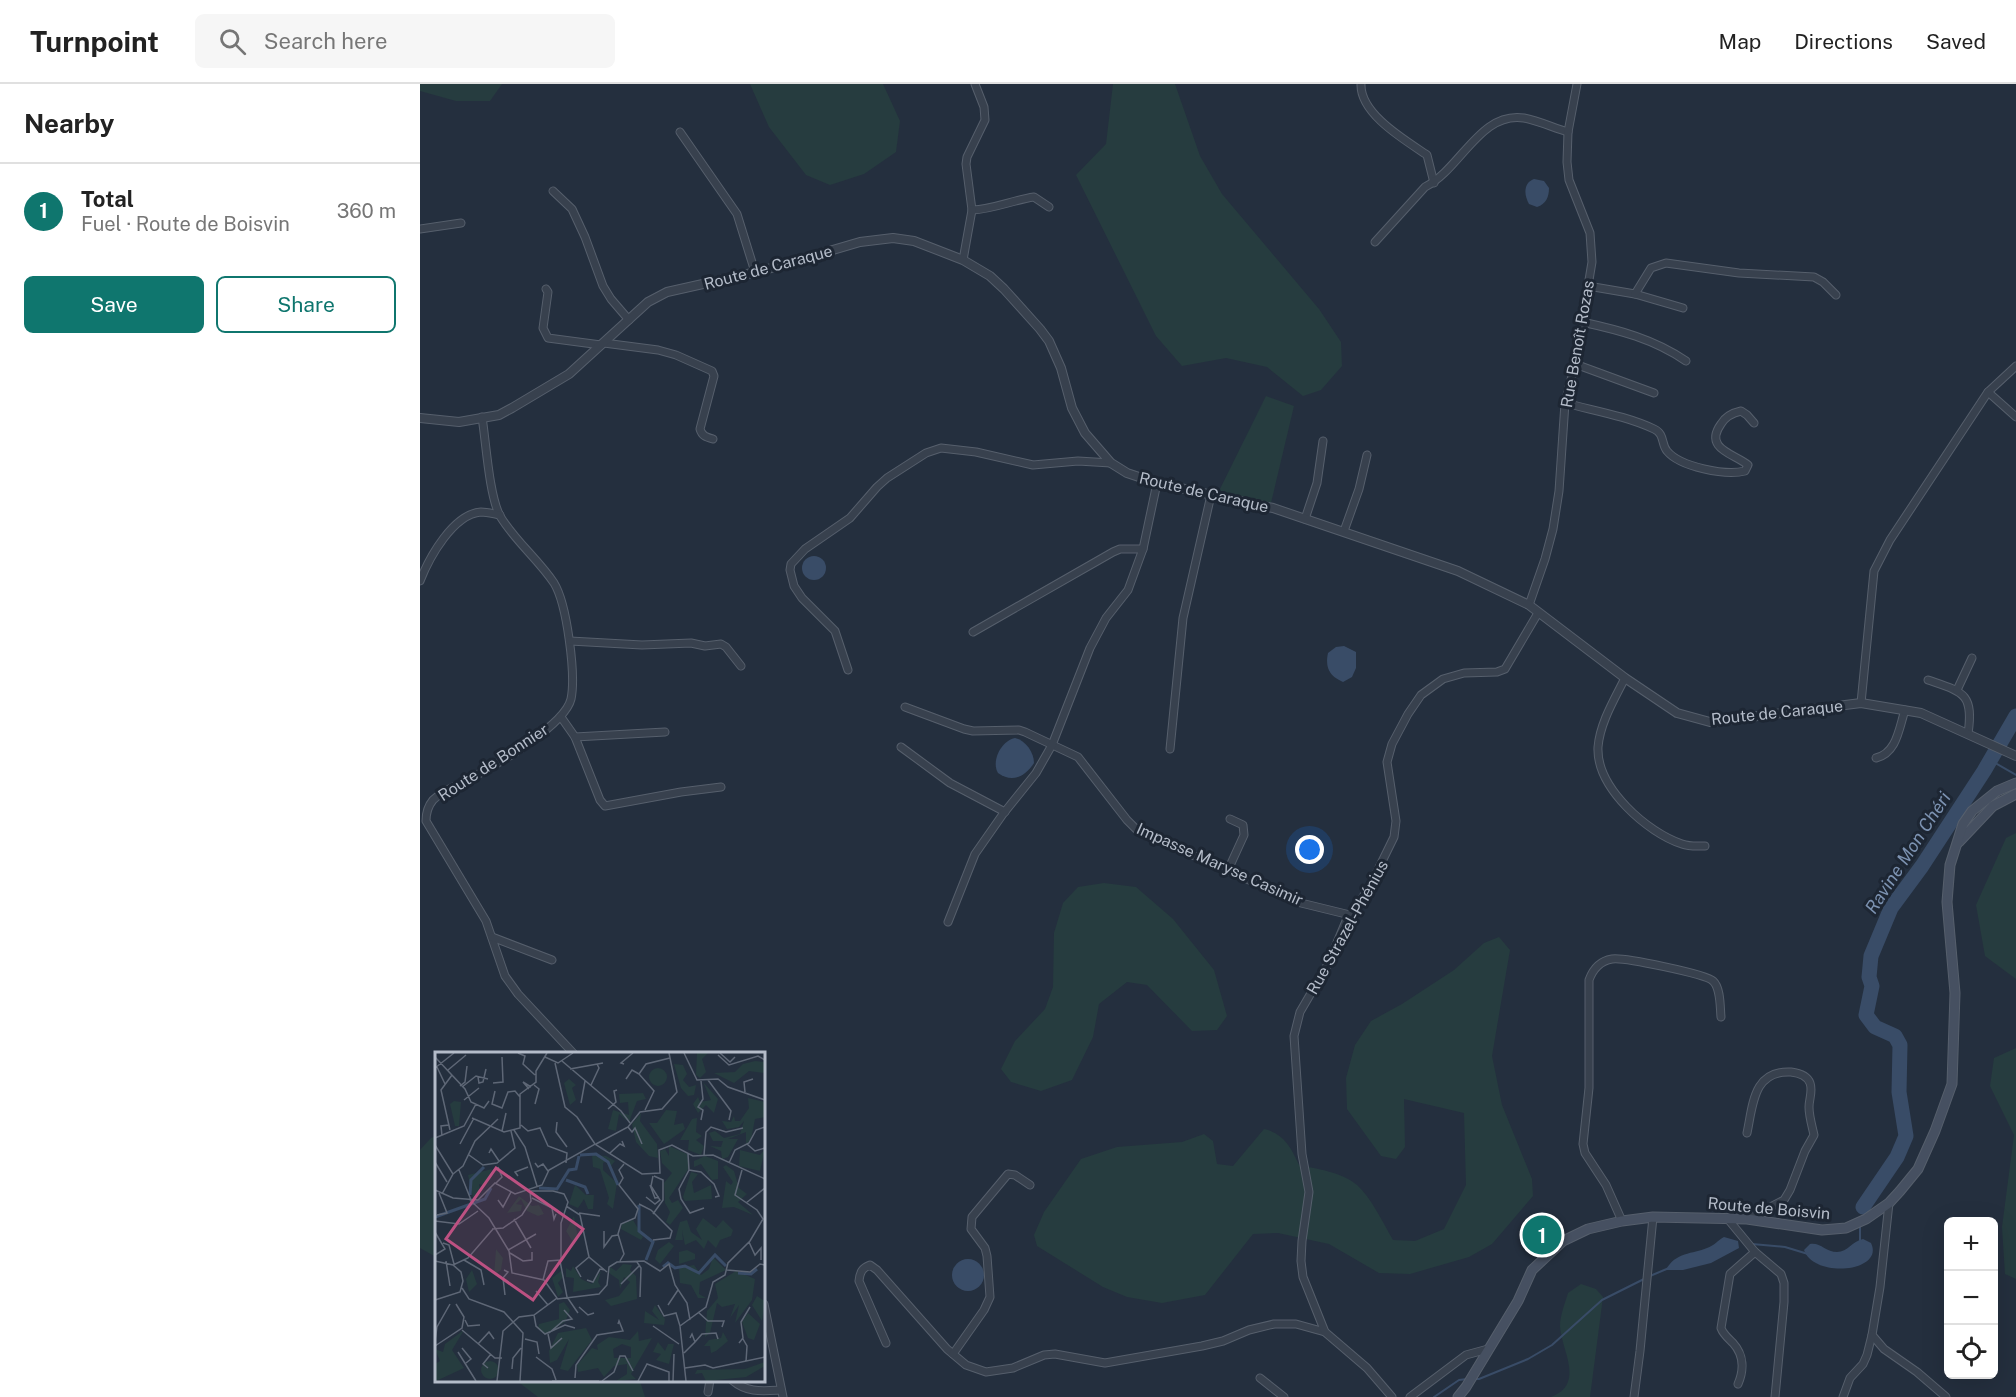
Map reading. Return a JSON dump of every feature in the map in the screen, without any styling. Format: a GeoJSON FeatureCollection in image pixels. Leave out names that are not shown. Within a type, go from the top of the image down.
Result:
{"type":"FeatureCollection","features":[{"type":"Feature","properties":{"kind":"main road","name":"Route de Boisvin"},"geometry":{"type":"LineString","coordinates":[[1458,1397],[1518,1301],[1532,1270],[1563,1241],[1588,1229],[1653,1217],[1747,1219],[1822,1230],[1846,1228],[1866,1219],[1889,1203],[1918,1169],[1952,1084],[1955,993],[1947,902],[1950,865],[1963,824],[1972,811],[1997,791],[2016,783]]}},
{"type":"Feature","properties":{"kind":"main road","name":"Route de Boisvin"},"geometry":{"type":"LineString","coordinates":[[1958,843],[1993,806],[2016,794]]}},
{"type":"Feature","properties":{"kind":"street"},"geometry":{"type":"LineString","coordinates":[[963,260],[972,210],[967,157],[985,120],[982,101],[975,84]]}},
{"type":"Feature","properties":{"kind":"street"},"geometry":{"type":"LineString","coordinates":[[1360,84],[1360,90],[1383,124],[1427,155],[1434,183]]}},
{"type":"Feature","properties":{"kind":"street","name":"Rue Benoît Rozas"},"geometry":{"type":"LineString","coordinates":[[1528,605],[1553,529],[1559,491],[1565,403],[1575,364],[1592,261],[1590,233],[1569,180],[1566,162],[1568,132],[1577,84]]}},
{"type":"Feature","properties":{"kind":"street"},"geometry":{"type":"LineString","coordinates":[[1375,242],[1425,187],[1434,183],[1456,162],[1474,140],[1497,121],[1525,118],[1568,132]]}},
{"type":"Feature","properties":{"kind":"street"},"geometry":{"type":"LineString","coordinates":[[680,132],[737,214],[755,272]]}},
{"type":"Feature","properties":{"kind":"street"},"geometry":{"type":"LineString","coordinates":[[553,191],[572,209],[603,286],[629,320]]}},
{"type":"Feature","properties":{"kind":"street"},"geometry":{"type":"LineString","coordinates":[[972,210],[991,208],[1034,197],[1049,207]]}},
{"type":"Feature","properties":{"kind":"street"},"geometry":{"type":"LineString","coordinates":[[420,229],[461,224]]}},
{"type":"Feature","properties":{"kind":"street","name":"Route de Caraque"},"geometry":{"type":"LineString","coordinates":[[420,417],[459,422],[499,414],[512,408],[569,374],[648,302],[667,292],[755,272],[860,242],[893,238],[915,241],[963,260],[990,276],[1004,289],[1040,329],[1056,356],[1072,408],[1085,433],[1111,463],[1135,477],[1273,508],[1458,570],[1528,605],[1624,678],[1677,712],[1710,722],[1861,703],[1921,713],[2016,756]]}},
{"type":"Feature","properties":{"kind":"street"},"geometry":{"type":"LineString","coordinates":[[1635,294],[1651,268],[1666,263],[1739,273],[1814,277],[1823,282],[1836,295]]}},
{"type":"Feature","properties":{"kind":"street"},"geometry":{"type":"LineString","coordinates":[[1588,286],[1635,294],[1683,308]]}},
{"type":"Feature","properties":{"kind":"street"},"geometry":{"type":"LineString","coordinates":[[546,289],[548,292],[543,328],[548,338],[658,350],[676,355],[712,371],[714,376],[700,429],[706,437],[713,439]]}},
{"type":"Feature","properties":{"kind":"street"},"geometry":{"type":"LineString","coordinates":[[1582,322],[1630,333],[1674,352],[1686,361]]}},
{"type":"Feature","properties":{"kind":"street"},"geometry":{"type":"LineString","coordinates":[[1575,364],[1654,393]]}},
{"type":"Feature","properties":{"kind":"street"},"geometry":{"type":"LineString","coordinates":[[1861,703],[1874,571],[1890,540],[1988,392],[2016,366]]}},
{"type":"Feature","properties":{"kind":"street"},"geometry":{"type":"LineString","coordinates":[[1988,392],[2016,417]]}},
{"type":"Feature","properties":{"kind":"street"},"geometry":{"type":"LineString","coordinates":[[1565,403],[1617,416],[1657,430],[1663,438],[1665,449],[1675,458],[1711,472],[1745,471],[1748,465],[1717,443],[1716,430],[1723,420],[1734,412],[1741,411],[1754,423]]}},
{"type":"Feature","properties":{"kind":"street","name":"Route de Bonnier"},"geometry":{"type":"LineString","coordinates":[[482,417],[494,498],[500,515],[555,585],[561,597],[570,641],[571,697],[569,707],[561,717],[513,753],[439,795],[430,804],[426,814],[428,827],[486,921],[501,969],[510,984],[573,1052]]}},
{"type":"Feature","properties":{"kind":"street"},"geometry":{"type":"LineString","coordinates":[[1305,519],[1317,483],[1323,441]]}},
{"type":"Feature","properties":{"kind":"street"},"geometry":{"type":"LineString","coordinates":[[848,670],[836,632],[794,586],[790,570],[791,564],[805,549],[850,518],[887,478],[926,453],[941,448],[976,452],[1033,465],[1078,461],[1111,463]]}},
{"type":"Feature","properties":{"kind":"street"},"geometry":{"type":"LineString","coordinates":[[1344,531],[1359,489],[1367,455]]}},
{"type":"Feature","properties":{"kind":"street"},"geometry":{"type":"LineString","coordinates":[[948,922],[975,854],[1036,773],[1052,745],[1090,648],[1106,618],[1128,590],[1143,549],[1157,483]]}},
{"type":"Feature","properties":{"kind":"street"},"geometry":{"type":"LineString","coordinates":[[1170,750],[1183,618],[1210,495]]}},
{"type":"Feature","properties":{"kind":"street"},"geometry":{"type":"LineString","coordinates":[[420,582],[428,563],[443,539],[458,523],[471,514],[482,512],[500,515]]}},
{"type":"Feature","properties":{"kind":"street"},"geometry":{"type":"LineString","coordinates":[[973,632],[1113,552],[1120,549],[1143,549]]}},
{"type":"Feature","properties":{"kind":"street","name":"Rue Strazel-Phénius"},"geometry":{"type":"LineString","coordinates":[[1392,1397],[1366,1368],[1325,1332],[1308,1292],[1301,1262],[1309,1192],[1302,1154],[1294,1036],[1300,1012],[1328,964],[1350,915],[1369,888],[1394,837],[1396,821],[1387,762],[1392,744],[1411,709],[1421,696],[1443,679],[1464,673],[1497,672],[1505,669],[1538,613]]}},
{"type":"Feature","properties":{"kind":"street"},"geometry":{"type":"LineString","coordinates":[[570,641],[642,645],[721,644],[741,666]]}},
{"type":"Feature","properties":{"kind":"street"},"geometry":{"type":"LineString","coordinates":[[1957,690],[1972,658]]}},
{"type":"Feature","properties":{"kind":"street"},"geometry":{"type":"LineString","coordinates":[[1624,678],[1607,714],[1598,748],[1602,770],[1607,781],[1622,802],[1650,827],[1680,844],[1705,846]]}},
{"type":"Feature","properties":{"kind":"street"},"geometry":{"type":"LineString","coordinates":[[1928,680],[1957,690],[1967,699],[1970,709],[1968,734]]}},
{"type":"Feature","properties":{"kind":"street","name":"Impasse Maryse Casimir"},"geometry":{"type":"LineString","coordinates":[[906,707],[964,729],[1019,730],[1078,757],[1138,831],[1301,903],[1350,915]]}},
{"type":"Feature","properties":{"kind":"street"},"geometry":{"type":"LineString","coordinates":[[1876,758],[1883,756],[1892,748],[1905,710]]}},
{"type":"Feature","properties":{"kind":"street"},"geometry":{"type":"LineString","coordinates":[[561,717],[575,736],[600,800],[607,806],[721,787]]}},
{"type":"Feature","properties":{"kind":"street"},"geometry":{"type":"LineString","coordinates":[[575,736],[665,732]]}},
{"type":"Feature","properties":{"kind":"street"},"geometry":{"type":"LineString","coordinates":[[901,747],[950,783],[1005,812]]}},
{"type":"Feature","properties":{"kind":"street"},"geometry":{"type":"LineString","coordinates":[[420,803],[430,804]]}},
{"type":"Feature","properties":{"kind":"street"},"geometry":{"type":"LineString","coordinates":[[1228,870],[1245,830],[1243,825],[1230,819]]}},
{"type":"Feature","properties":{"kind":"street"},"geometry":{"type":"LineString","coordinates":[[492,937],[552,960]]}},
{"type":"Feature","properties":{"kind":"street"},"geometry":{"type":"LineString","coordinates":[[1622,1221],[1606,1185],[1585,1153],[1583,1144],[1589,1088],[1589,980],[1592,972],[1601,963],[1619,958],[1701,975],[1709,978],[1716,985],[1721,1017]]}},
{"type":"Feature","properties":{"kind":"street"},"geometry":{"type":"LineString","coordinates":[[1747,1133],[1756,1090],[1766,1078],[1772,1074],[1789,1072],[1800,1073],[1806,1077],[1811,1086],[1809,1110],[1814,1135],[1784,1200],[1747,1219]]}},
{"type":"Feature","properties":{"kind":"street"},"geometry":{"type":"LineString","coordinates":[[953,1354],[990,1297],[987,1256],[985,1248],[971,1229],[972,1217],[1008,1174],[1030,1185]]}},
{"type":"Feature","properties":{"kind":"street"},"geometry":{"type":"LineString","coordinates":[[1843,1397],[1850,1378],[1863,1364],[1872,1335],[1880,1287],[1889,1203]]}},
{"type":"Feature","properties":{"kind":"street"},"geometry":{"type":"LineString","coordinates":[[1634,1397],[1653,1217]]}},
{"type":"Feature","properties":{"kind":"street"},"geometry":{"type":"LineString","coordinates":[[1727,1218],[1755,1252],[1780,1274],[1784,1283],[1776,1397]]}},
{"type":"Feature","properties":{"kind":"street"},"geometry":{"type":"LineString","coordinates":[[1738,1384],[1742,1374],[1741,1356],[1721,1328],[1730,1274],[1755,1252]]}},
{"type":"Feature","properties":{"kind":"street"},"geometry":{"type":"LineString","coordinates":[[886,1343],[859,1281],[864,1268],[870,1265],[953,1354],[966,1365],[986,1372],[1012,1368],[1044,1355],[1055,1354],[1105,1363],[1213,1343],[1274,1324],[1296,1324],[1325,1332]]}},
{"type":"Feature","properties":{"kind":"street"},"geometry":{"type":"LineString","coordinates":[[735,1382],[747,1390],[782,1394],[765,1309]]}},
{"type":"Feature","properties":{"kind":"street"},"geometry":{"type":"LineString","coordinates":[[1872,1335],[1884,1349],[1917,1372],[1946,1397]]}},
{"type":"Feature","properties":{"kind":"street"},"geometry":{"type":"LineString","coordinates":[[1410,1397],[1467,1355],[1488,1349]]}},
{"type":"Feature","properties":{"kind":"street"},"geometry":{"type":"LineString","coordinates":[[1260,1378],[1284,1397]]}},
{"type":"Feature","properties":{"kind":"street"},"geometry":{"type":"LineString","coordinates":[[708,1392],[710,1382]]}},
{"type":"Feature","properties":{"kind":"green space"},"geometry":{"type":"Polygon","coordinates":[[[420,84],[502,84],[490,101],[456,101],[420,91],[420,84]]]}},
{"type":"Feature","properties":{"kind":"green space"},"geometry":{"type":"Polygon","coordinates":[[[750,84],[883,84],[900,121],[896,152],[864,174],[830,185],[806,175],[769,127],[750,84]]]}},
{"type":"Feature","properties":{"kind":"green space"},"geometry":{"type":"Polygon","coordinates":[[[1113,84],[1175,84],[1200,156],[1222,194],[1319,309],[1341,342],[1342,366],[1321,390],[1303,396],[1267,367],[1226,358],[1182,366],[1156,336],[1076,175],[1106,144],[1113,84]]]}},
{"type":"Feature","properties":{"kind":"green space"},"geometry":{"type":"Polygon","coordinates":[[[1266,396],[1294,406],[1271,503],[1218,493],[1266,396]]]}},
{"type":"Feature","properties":{"kind":"green space"},"geometry":{"type":"Polygon","coordinates":[[[2016,833],[2016,979],[1985,956],[1976,905],[2006,838],[2016,833]]]}},
{"type":"Feature","properties":{"kind":"green space"},"geometry":{"type":"Polygon","coordinates":[[[1104,883],[1136,887],[1173,919],[1214,970],[1227,1016],[1217,1030],[1192,1031],[1147,985],[1127,982],[1099,1004],[1093,1037],[1072,1080],[1041,1091],[1011,1082],[1001,1069],[1015,1041],[1045,1009],[1053,987],[1054,933],[1063,903],[1078,887],[1104,883]]]}},
{"type":"Feature","properties":{"kind":"green space"},"geometry":{"type":"Polygon","coordinates":[[[1499,937],[1510,950],[1492,1056],[1502,1105],[1532,1179],[1533,1196],[1492,1244],[1469,1257],[1410,1274],[1379,1273],[1329,1244],[1278,1233],[1253,1234],[1205,1295],[1162,1303],[1127,1297],[1103,1287],[1037,1246],[1034,1235],[1044,1212],[1081,1159],[1117,1147],[1182,1142],[1204,1134],[1213,1141],[1217,1164],[1233,1166],[1264,1129],[1271,1131],[1286,1142],[1299,1165],[1337,1174],[1357,1185],[1372,1204],[1393,1240],[1415,1241],[1444,1229],[1466,1185],[1464,1113],[1404,1099],[1405,1147],[1396,1159],[1381,1156],[1347,1109],[1346,1078],[1355,1045],[1371,1021],[1454,970],[1484,943],[1499,937]]]}},
{"type":"Feature","properties":{"kind":"green space"},"geometry":{"type":"Polygon","coordinates":[[[2016,1048],[2016,1279],[2005,1274],[2002,1227],[2014,1135],[1990,1086],[1994,1058],[2016,1048]]]}},
{"type":"Feature","properties":{"kind":"green space"},"geometry":{"type":"Polygon","coordinates":[[[435,1136],[435,1256],[420,1248],[420,1150],[435,1136]]]}},
{"type":"Feature","properties":{"kind":"green space"},"geometry":{"type":"Polygon","coordinates":[[[1581,1284],[1596,1289],[1603,1297],[1590,1397],[1551,1397],[1567,1384],[1569,1366],[1560,1322],[1568,1293],[1581,1284]]]}},
{"type":"Feature","properties":{"kind":"green space"},"geometry":{"type":"Polygon","coordinates":[[[518,1382],[640,1382],[645,1397],[538,1397],[518,1382]]]}},
{"type":"Feature","properties":{"kind":"water"},"geometry":{"type":"Polygon","coordinates":[[[1534,179],[1544,181],[1549,188],[1546,200],[1537,207],[1529,204],[1525,193],[1526,186],[1534,179]]]}},
{"type":"Feature","properties":{"kind":"water"},"geometry":{"type":"Polygon","coordinates":[[[814,556],[823,559],[826,568],[823,577],[814,580],[805,577],[802,568],[805,559],[814,556]]]}},
{"type":"Feature","properties":{"kind":"water"},"geometry":{"type":"Polygon","coordinates":[[[1344,646],[1356,652],[1356,668],[1352,677],[1343,682],[1331,674],[1327,658],[1328,653],[1336,647],[1344,646]]]}},
{"type":"Feature","properties":{"kind":"water"},"geometry":{"type":"Polygon","coordinates":[[[1015,738],[1028,747],[1034,763],[1022,775],[1008,778],[998,773],[997,757],[1005,743],[1015,738]]]}},
{"type":"Feature","properties":{"kind":"water"},"geometry":{"type":"Polygon","coordinates":[[[1724,1237],[1738,1241],[1739,1248],[1711,1263],[1683,1270],[1666,1270],[1679,1257],[1709,1247],[1724,1237]]]}},
{"type":"Feature","properties":{"kind":"water"},"geometry":{"type":"Polygon","coordinates":[[[1863,1239],[1871,1243],[1873,1253],[1859,1266],[1833,1268],[1821,1265],[1810,1259],[1804,1250],[1810,1244],[1814,1244],[1833,1252],[1841,1252],[1863,1239]]]}},
{"type":"Feature","properties":{"kind":"water"},"geometry":{"type":"Polygon","coordinates":[[[968,1259],[979,1264],[984,1275],[979,1286],[968,1291],[957,1286],[952,1275],[957,1264],[968,1259]]]}},
{"type":"Feature","properties":{"kind":"waterway","name":"Ravine Mon Chéri"},"geometry":{"type":"LineString","coordinates":[[1863,1207],[1897,1157],[1906,1136],[1899,1092],[1900,1045],[1895,1036],[1875,1027],[1866,1015],[1872,986],[1869,977],[1871,956],[1891,908],[1922,866],[1984,771],[2016,716]]}},
{"type":"Feature","properties":{"kind":"waterway"},"geometry":{"type":"LineString","coordinates":[[1990,760],[2016,775]]}},
{"type":"Feature","properties":{"kind":"waterway","name":"Ravine Mon Chéri"},"geometry":{"type":"LineString","coordinates":[[1860,1225],[1860,1240]]}},
{"type":"Feature","properties":{"kind":"waterway","name":"Ravine Mon Chéri"},"geometry":{"type":"LineString","coordinates":[[1752,1244],[1785,1247],[1808,1254]]}},
{"type":"Feature","properties":{"kind":"waterway","name":"Ravine Mon Chéri"},"geometry":{"type":"LineString","coordinates":[[1650,1276],[1669,1268]]}},
{"type":"Feature","properties":{"kind":"waterway","name":"Ravine Mon Chéri"},"geometry":{"type":"LineString","coordinates":[[1473,1379],[1479,1379],[1528,1359],[1552,1345],[1602,1300],[1644,1279]]}},
{"type":"Feature","properties":{"kind":"waterway","name":"Ravine Mon Chéri"},"geometry":{"type":"LineString","coordinates":[[1434,1397],[1459,1380],[1467,1379]]}},
{"type":"Feature","properties":{"kind":"place","name":"Total"},"geometry":{"type":"Point","coordinates":[1542,1235]}}]}
